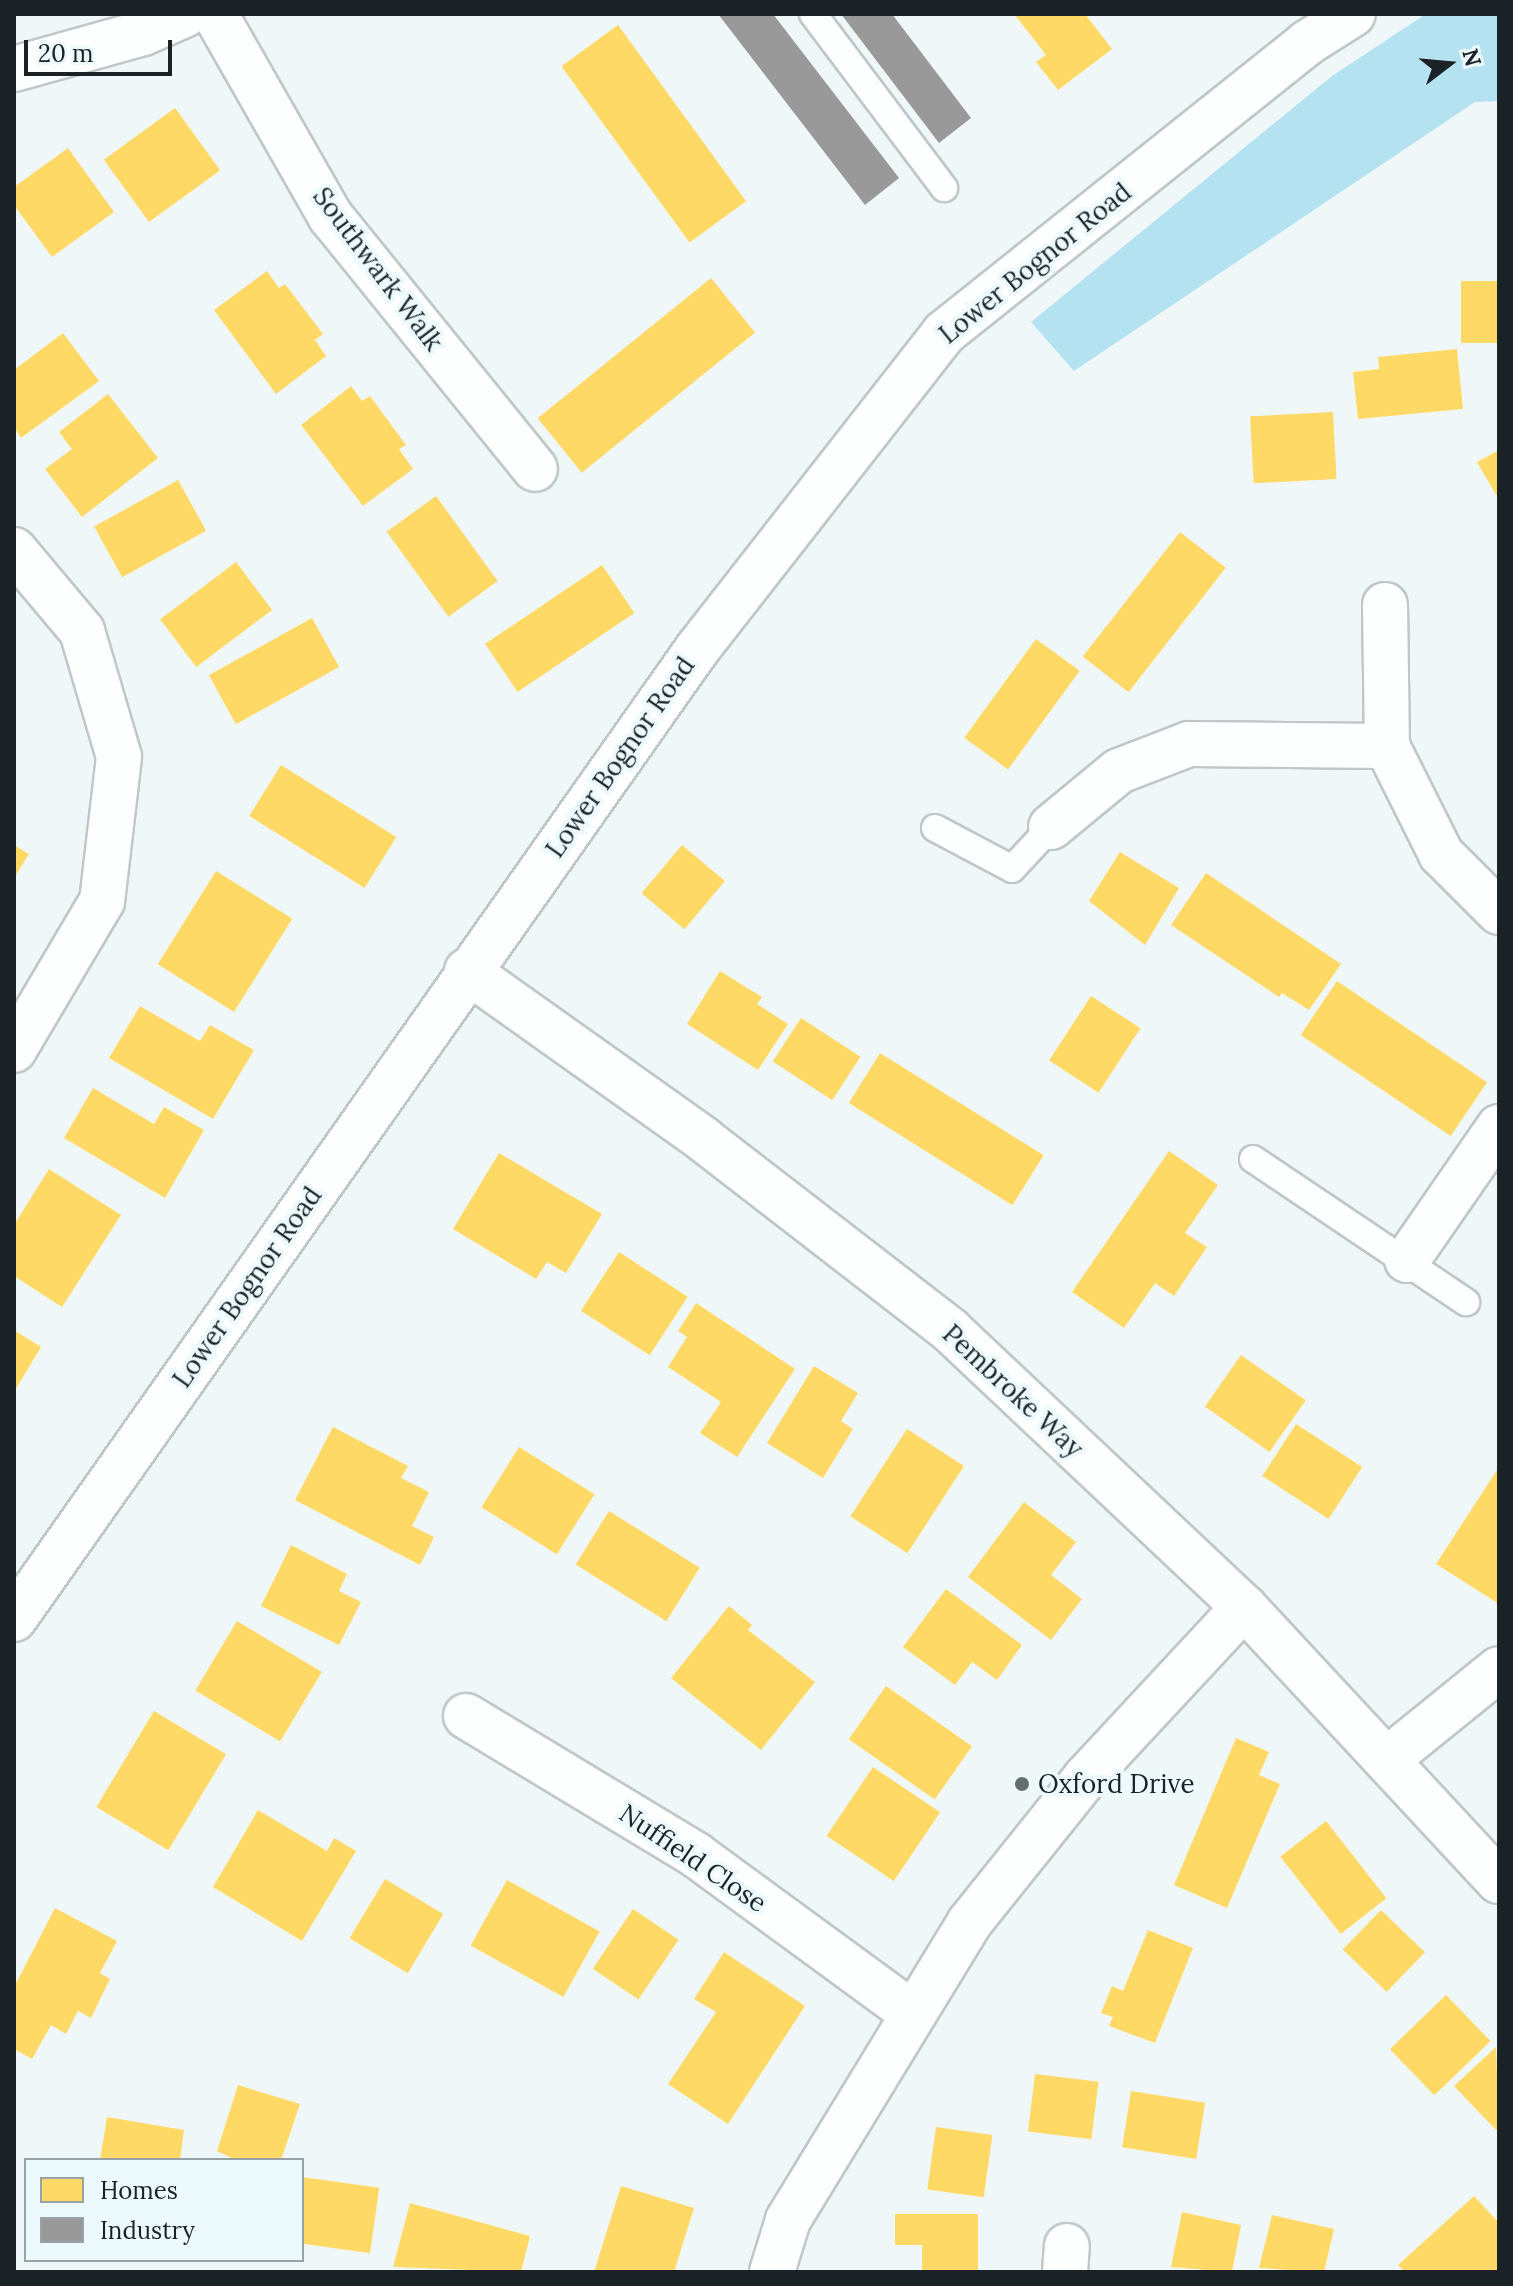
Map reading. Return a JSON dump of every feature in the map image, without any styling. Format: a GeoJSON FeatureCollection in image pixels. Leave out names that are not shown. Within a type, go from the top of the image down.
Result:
{"type":"FeatureCollection","features":[{"type":"Feature","properties":{"kind":"street"},"geometry":{"type":"LineString","coordinates":[[14,69],[143,33],[186,14]]}},
{"type":"Feature","properties":{"kind":"street","name":"Southwark Walk"},"geometry":{"type":"LineString","coordinates":[[215,14],[331,217],[535,469]]}},
{"type":"Feature","properties":{"kind":"street","name":"Lower Bognor Road"},"geometry":{"type":"LineString","coordinates":[[14,1619],[467,971],[698,648],[944,333],[1307,43],[1353,14]]}},
{"type":"Feature","properties":{"kind":"street"},"geometry":{"type":"LineString","coordinates":[[14,550],[82,631],[119,757],[102,901],[14,1050]]}},
{"type":"Feature","properties":{"kind":"street"},"geometry":{"type":"LineString","coordinates":[[1385,605],[1387,746],[1441,854],[1499,912]]}},
{"type":"Feature","properties":{"kind":"street"},"geometry":{"type":"LineString","coordinates":[[1051,827],[1119,771],[1189,744],[1387,746]]}},
{"type":"Feature","properties":{"kind":"street","name":"Pembroke Way"},"geometry":{"type":"LineString","coordinates":[[467,971],[703,1139],[950,1330],[1244,1607],[1389,1758],[1499,1881]]}},
{"type":"Feature","properties":{"kind":"street"},"geometry":{"type":"LineString","coordinates":[[1407,1260],[1499,1127]]}},
{"type":"Feature","properties":{"kind":"street"},"geometry":{"type":"LineString","coordinates":[[772,2272],[788,2220],[969,1923],[1086,1777],[1244,1607]]}},
{"type":"Feature","properties":{"kind":"street"},"geometry":{"type":"LineString","coordinates":[[1389,1758],[1499,1669]]}},
{"type":"Feature","properties":{"kind":"street","name":"Nuffield Close"},"geometry":{"type":"LineString","coordinates":[[466,1716],[696,1855],[912,2013]]}},
{"type":"Feature","properties":{"kind":"lane"},"geometry":{"type":"LineString","coordinates":[[813,14],[944,188]]}},
{"type":"Feature","properties":{"kind":"lane"},"geometry":{"type":"LineString","coordinates":[[935,828],[1012,869],[1051,827]]}},
{"type":"Feature","properties":{"kind":"lane"},"geometry":{"type":"LineString","coordinates":[[1253,1159],[1466,1302]]}},
{"type":"Feature","properties":{"kind":"shaded area"},"geometry":{"type":"Polygon","coordinates":[[[1426,14],[1499,14],[1499,101],[1475,102],[1074,371],[1031,322],[1332,76],[1426,14]]]}},
{"type":"Feature","properties":{"kind":"building: Homes"},"geometry":{"type":"Polygon","coordinates":[[[1014,14],[1085,14],[1112,49],[1058,90],[1036,62],[1046,55],[1014,14]]]}},
{"type":"Feature","properties":{"kind":"building: Homes"},"geometry":{"type":"Polygon","coordinates":[[[618,25],[746,201],[690,243],[561,66],[618,25]]]}},
{"type":"Feature","properties":{"kind":"building: Homes"},"geometry":{"type":"Polygon","coordinates":[[[175,108],[220,170],[149,222],[104,160],[175,108]]]}},
{"type":"Feature","properties":{"kind":"building: Homes"},"geometry":{"type":"Polygon","coordinates":[[[68,148],[114,212],[52,257],[14,205],[14,187],[68,148]]]}},
{"type":"Feature","properties":{"kind":"building: Homes"},"geometry":{"type":"Polygon","coordinates":[[[267,271],[279,288],[285,284],[323,334],[315,340],[326,356],[276,394],[214,310],[267,271]]]}},
{"type":"Feature","properties":{"kind":"building: Homes"},"geometry":{"type":"Polygon","coordinates":[[[711,278],[755,332],[582,473],[538,418],[711,278]]]}},
{"type":"Feature","properties":{"kind":"building: Homes"},"geometry":{"type":"Polygon","coordinates":[[[1461,281],[1499,281],[1499,343],[1461,343],[1461,281]]]}},
{"type":"Feature","properties":{"kind":"building: Homes"},"geometry":{"type":"Polygon","coordinates":[[[63,333],[99,381],[21,438],[14,427],[14,370],[63,333]]]}},
{"type":"Feature","properties":{"kind":"building: Homes"},"geometry":{"type":"Polygon","coordinates":[[[1457,349],[1463,409],[1358,419],[1353,372],[1379,369],[1378,357],[1457,349]]]}},
{"type":"Feature","properties":{"kind":"building: Homes"},"geometry":{"type":"Polygon","coordinates":[[[351,386],[362,401],[370,396],[406,445],[399,449],[413,469],[363,506],[301,425],[351,386]]]}},
{"type":"Feature","properties":{"kind":"building: Homes"},"geometry":{"type":"Polygon","coordinates":[[[108,394],[158,458],[82,517],[45,469],[72,449],[59,432],[108,394]]]}},
{"type":"Feature","properties":{"kind":"building: Homes"},"geometry":{"type":"Polygon","coordinates":[[[1333,412],[1337,479],[1254,483],[1250,416],[1333,412]]]}},
{"type":"Feature","properties":{"kind":"building: Homes"},"geometry":{"type":"Polygon","coordinates":[[[1499,450],[1499,493],[1496,495],[1477,462],[1499,450]]]}},
{"type":"Feature","properties":{"kind":"building: Homes"},"geometry":{"type":"Polygon","coordinates":[[[178,480],[206,531],[122,577],[94,527],[178,480]]]}},
{"type":"Feature","properties":{"kind":"building: Homes"},"geometry":{"type":"Polygon","coordinates":[[[436,496],[498,581],[448,617],[387,532],[436,496]]]}},
{"type":"Feature","properties":{"kind":"building: Homes"},"geometry":{"type":"Polygon","coordinates":[[[1180,532],[1226,568],[1128,692],[1083,657],[1180,532]]]}},
{"type":"Feature","properties":{"kind":"building: Homes"},"geometry":{"type":"Polygon","coordinates":[[[236,562],[272,610],[196,667],[160,619],[236,562]]]}},
{"type":"Feature","properties":{"kind":"building: Homes"},"geometry":{"type":"Polygon","coordinates":[[[602,565],[634,613],[518,692],[485,644],[602,565]]]}},
{"type":"Feature","properties":{"kind":"building: Homes"},"geometry":{"type":"Polygon","coordinates":[[[312,618],[339,667],[236,724],[209,675],[312,618]]]}},
{"type":"Feature","properties":{"kind":"building: Homes"},"geometry":{"type":"Polygon","coordinates":[[[1036,639],[1080,671],[1008,769],[964,738],[1036,639]]]}},
{"type":"Feature","properties":{"kind":"building: Homes"},"geometry":{"type":"Polygon","coordinates":[[[281,765],[396,837],[365,888],[249,816],[281,765]]]}},
{"type":"Feature","properties":{"kind":"building: Homes"},"geometry":{"type":"Polygon","coordinates":[[[14,845],[29,854],[14,878],[14,845]]]}},
{"type":"Feature","properties":{"kind":"building: Homes"},"geometry":{"type":"Polygon","coordinates":[[[682,845],[725,881],[684,929],[642,893],[682,845]]]}},
{"type":"Feature","properties":{"kind":"building: Homes"},"geometry":{"type":"Polygon","coordinates":[[[1120,852],[1179,888],[1145,945],[1089,901],[1120,852]]]}},
{"type":"Feature","properties":{"kind":"building: Homes"},"geometry":{"type":"Polygon","coordinates":[[[216,871],[292,919],[234,1012],[158,964],[216,871]]]}},
{"type":"Feature","properties":{"kind":"building: Homes"},"geometry":{"type":"Polygon","coordinates":[[[1206,873],[1341,964],[1309,1010],[1282,993],[1279,997],[1171,925],[1206,873]]]}},
{"type":"Feature","properties":{"kind":"building: Homes"},"geometry":{"type":"Polygon","coordinates":[[[720,971],[762,997],[757,1004],[788,1024],[758,1070],[687,1024],[720,971]]]}},
{"type":"Feature","properties":{"kind":"building: Homes"},"geometry":{"type":"Polygon","coordinates":[[[1337,981],[1487,1082],[1451,1136],[1301,1035],[1337,981]]]}},
{"type":"Feature","properties":{"kind":"building: Homes"},"geometry":{"type":"Polygon","coordinates":[[[1091,996],[1140,1028],[1099,1093],[1049,1061],[1091,996]]]}},
{"type":"Feature","properties":{"kind":"building: Homes"},"geometry":{"type":"Polygon","coordinates":[[[140,1006],[200,1041],[210,1025],[254,1050],[213,1119],[109,1058],[140,1006]]]}},
{"type":"Feature","properties":{"kind":"building: Homes"},"geometry":{"type":"Polygon","coordinates":[[[801,1018],[861,1057],[832,1100],[773,1062],[801,1018]]]}},
{"type":"Feature","properties":{"kind":"building: Homes"},"geometry":{"type":"Polygon","coordinates":[[[880,1053],[1044,1155],[1012,1205],[849,1103],[880,1053]]]}},
{"type":"Feature","properties":{"kind":"building: Homes"},"geometry":{"type":"Polygon","coordinates":[[[93,1088],[154,1124],[164,1107],[204,1130],[165,1198],[64,1138],[93,1088]]]}},
{"type":"Feature","properties":{"kind":"building: Homes"},"geometry":{"type":"Polygon","coordinates":[[[1169,1151],[1218,1185],[1185,1233],[1207,1247],[1174,1296],[1155,1283],[1124,1328],[1072,1292],[1169,1151]]]}},
{"type":"Feature","properties":{"kind":"building: Homes"},"geometry":{"type":"Polygon","coordinates":[[[499,1153],[602,1214],[566,1273],[547,1262],[536,1279],[453,1229],[499,1153]]]}},
{"type":"Feature","properties":{"kind":"building: Homes"},"geometry":{"type":"Polygon","coordinates":[[[49,1169],[121,1215],[62,1307],[14,1276],[14,1225],[49,1169]]]}},
{"type":"Feature","properties":{"kind":"building: Homes"},"geometry":{"type":"Polygon","coordinates":[[[619,1252],[688,1297],[650,1355],[581,1311],[619,1252]]]}},
{"type":"Feature","properties":{"kind":"building: Homes"},"geometry":{"type":"Polygon","coordinates":[[[696,1303],[795,1369],[737,1457],[700,1433],[721,1402],[668,1367],[687,1337],[678,1331],[696,1303]]]}},
{"type":"Feature","properties":{"kind":"building: Homes"},"geometry":{"type":"Polygon","coordinates":[[[14,1330],[41,1347],[14,1392],[14,1330]]]}},
{"type":"Feature","properties":{"kind":"building: Homes"},"geometry":{"type":"Polygon","coordinates":[[[1241,1355],[1306,1400],[1270,1452],[1205,1407],[1241,1355]]]}},
{"type":"Feature","properties":{"kind":"building: Homes"},"geometry":{"type":"Polygon","coordinates":[[[814,1366],[858,1393],[841,1421],[853,1429],[823,1478],[767,1443],[814,1366]]]}},
{"type":"Feature","properties":{"kind":"building: Homes"},"geometry":{"type":"Polygon","coordinates":[[[1296,1424],[1362,1467],[1328,1519],[1262,1476],[1296,1424]]]}},
{"type":"Feature","properties":{"kind":"building: Homes"},"geometry":{"type":"Polygon","coordinates":[[[333,1427],[408,1466],[401,1478],[429,1492],[412,1526],[434,1537],[420,1565],[295,1500],[333,1427]]]}},
{"type":"Feature","properties":{"kind":"building: Homes"},"geometry":{"type":"Polygon","coordinates":[[[907,1429],[964,1466],[907,1553],[850,1516],[907,1429]]]}},
{"type":"Feature","properties":{"kind":"building: Homes"},"geometry":{"type":"Polygon","coordinates":[[[519,1447],[594,1494],[557,1554],[481,1507],[519,1447]]]}},
{"type":"Feature","properties":{"kind":"building: Homes"},"geometry":{"type":"Polygon","coordinates":[[[1499,1467],[1499,1604],[1436,1564],[1499,1467]]]}},
{"type":"Feature","properties":{"kind":"building: Homes"},"geometry":{"type":"Polygon","coordinates":[[[1024,1502],[1076,1542],[1051,1575],[1082,1599],[1051,1640],[968,1577],[1024,1502]]]}},
{"type":"Feature","properties":{"kind":"building: Homes"},"geometry":{"type":"Polygon","coordinates":[[[609,1511],[700,1568],[666,1621],[576,1564],[609,1511]]]}},
{"type":"Feature","properties":{"kind":"building: Homes"},"geometry":{"type":"Polygon","coordinates":[[[291,1545],[347,1574],[339,1591],[361,1602],[339,1645],[261,1606],[291,1545]]]}},
{"type":"Feature","properties":{"kind":"building: Homes"},"geometry":{"type":"Polygon","coordinates":[[[946,1589],[1022,1645],[997,1680],[972,1662],[955,1685],[903,1647],[946,1589]]]}},
{"type":"Feature","properties":{"kind":"building: Homes"},"geometry":{"type":"Polygon","coordinates":[[[729,1606],[752,1625],[748,1630],[815,1682],[761,1750],[671,1678],[729,1606]]]}},
{"type":"Feature","properties":{"kind":"building: Homes"},"geometry":{"type":"Polygon","coordinates":[[[237,1621],[322,1672],[280,1741],[195,1690],[237,1621]]]}},
{"type":"Feature","properties":{"kind":"building: Homes"},"geometry":{"type":"Polygon","coordinates":[[[886,1686],[972,1746],[935,1799],[849,1739],[886,1686]]]}},
{"type":"Feature","properties":{"kind":"building: Homes"},"geometry":{"type":"Polygon","coordinates":[[[154,1711],[226,1754],[168,1850],[96,1807],[154,1711]]]}},
{"type":"Feature","properties":{"kind":"building: Homes"},"geometry":{"type":"Polygon","coordinates":[[[1236,1738],[1269,1752],[1259,1775],[1280,1784],[1227,1908],[1174,1885],[1236,1738]]]}},
{"type":"Feature","properties":{"kind":"building: Homes"},"geometry":{"type":"Polygon","coordinates":[[[873,1767],[940,1812],[894,1881],[827,1836],[873,1767]]]}},
{"type":"Feature","properties":{"kind":"building: Homes"},"geometry":{"type":"Polygon","coordinates":[[[258,1810],[327,1851],[334,1838],[356,1851],[302,1941],[213,1887],[258,1810]]]}},
{"type":"Feature","properties":{"kind":"building: Homes"},"geometry":{"type":"Polygon","coordinates":[[[1326,1821],[1386,1898],[1341,1934],[1280,1857],[1326,1821]]]}},
{"type":"Feature","properties":{"kind":"building: Homes"},"geometry":{"type":"Polygon","coordinates":[[[385,1879],[443,1914],[408,1973],[349,1938],[385,1879]]]}},
{"type":"Feature","properties":{"kind":"building: Homes"},"geometry":{"type":"Polygon","coordinates":[[[507,1880],[600,1931],[563,1997],[471,1946],[507,1880]]]}},
{"type":"Feature","properties":{"kind":"building: Homes"},"geometry":{"type":"Polygon","coordinates":[[[55,1908],[117,1941],[100,1973],[110,1979],[91,2018],[78,2011],[66,2034],[51,2025],[32,2059],[14,2049],[14,1987],[55,1908]]]}},
{"type":"Feature","properties":{"kind":"building: Homes"},"geometry":{"type":"Polygon","coordinates":[[[633,1909],[679,1940],[638,1999],[593,1969],[633,1909]]]}},
{"type":"Feature","properties":{"kind":"building: Homes"},"geometry":{"type":"Polygon","coordinates":[[[1381,1910],[1425,1952],[1387,1992],[1343,1950],[1381,1910]]]}},
{"type":"Feature","properties":{"kind":"building: Homes"},"geometry":{"type":"Polygon","coordinates":[[[1148,1930],[1193,1948],[1155,2043],[1109,2026],[1113,2017],[1101,2013],[1112,1986],[1123,1991],[1148,1930]]]}},
{"type":"Feature","properties":{"kind":"building: Homes"},"geometry":{"type":"Polygon","coordinates":[[[724,1952],[805,2006],[728,2124],[668,2084],[716,2012],[694,1999],[724,1952]]]}},
{"type":"Feature","properties":{"kind":"building: Homes"},"geometry":{"type":"Polygon","coordinates":[[[1446,1995],[1490,2041],[1434,2095],[1390,2049],[1446,1995]]]}},
{"type":"Feature","properties":{"kind":"building: Homes"},"geometry":{"type":"Polygon","coordinates":[[[1496,2047],[1499,2127],[1496,2130],[1454,2086],[1496,2047]]]}},
{"type":"Feature","properties":{"kind":"building: Homes"},"geometry":{"type":"Polygon","coordinates":[[[1035,2074],[1099,2082],[1091,2139],[1028,2132],[1035,2074]]]}},
{"type":"Feature","properties":{"kind":"building: Homes"},"geometry":{"type":"Polygon","coordinates":[[[238,2085],[300,2104],[282,2158],[232,2158],[217,2151],[238,2085]]]}},
{"type":"Feature","properties":{"kind":"building: Homes"},"geometry":{"type":"Polygon","coordinates":[[[1131,2091],[1205,2103],[1196,2159],[1122,2147],[1131,2091]]]}},
{"type":"Feature","properties":{"kind":"building: Homes"},"geometry":{"type":"Polygon","coordinates":[[[107,2117],[184,2130],[180,2158],[100,2158],[107,2117]]]}},
{"type":"Feature","properties":{"kind":"building: Homes"},"geometry":{"type":"Polygon","coordinates":[[[936,2127],[992,2135],[984,2197],[927,2189],[936,2127]]]}},
{"type":"Feature","properties":{"kind":"building: Homes"},"geometry":{"type":"Polygon","coordinates":[[[304,2177],[379,2188],[370,2253],[304,2244],[304,2177]]]}},
{"type":"Feature","properties":{"kind":"building: Homes"},"geometry":{"type":"Polygon","coordinates":[[[621,2186],[694,2208],[674,2272],[594,2272],[621,2186]]]}},
{"type":"Feature","properties":{"kind":"building: Homes"},"geometry":{"type":"Polygon","coordinates":[[[1474,2196],[1499,2223],[1499,2270],[1405,2272],[1398,2265],[1474,2196]]]}},
{"type":"Feature","properties":{"kind":"building: Homes"},"geometry":{"type":"Polygon","coordinates":[[[410,2203],[530,2236],[521,2272],[393,2267],[410,2203]]]}},
{"type":"Feature","properties":{"kind":"building: Homes"},"geometry":{"type":"Polygon","coordinates":[[[1182,2212],[1241,2225],[1232,2272],[1171,2267],[1182,2212]]]}},
{"type":"Feature","properties":{"kind":"building: Homes"},"geometry":{"type":"Polygon","coordinates":[[[895,2214],[978,2214],[978,2272],[922,2272],[922,2245],[895,2245],[895,2214]]]}},
{"type":"Feature","properties":{"kind":"building: Homes"},"geometry":{"type":"Polygon","coordinates":[[[1272,2215],[1334,2229],[1324,2272],[1259,2268],[1272,2215]]]}},
{"type":"Feature","properties":{"kind":"building: Industry"},"geometry":{"type":"Polygon","coordinates":[[[718,14],[773,14],[899,178],[865,205],[718,14]]]}},
{"type":"Feature","properties":{"kind":"building: Industry"},"geometry":{"type":"Polygon","coordinates":[[[841,14],[892,14],[971,118],[939,143],[841,14]]]}},
{"type":"Feature","properties":{"kind":"place","name":"Oxford Drive"},"geometry":{"type":"Point","coordinates":[1022,1784]}}]}
